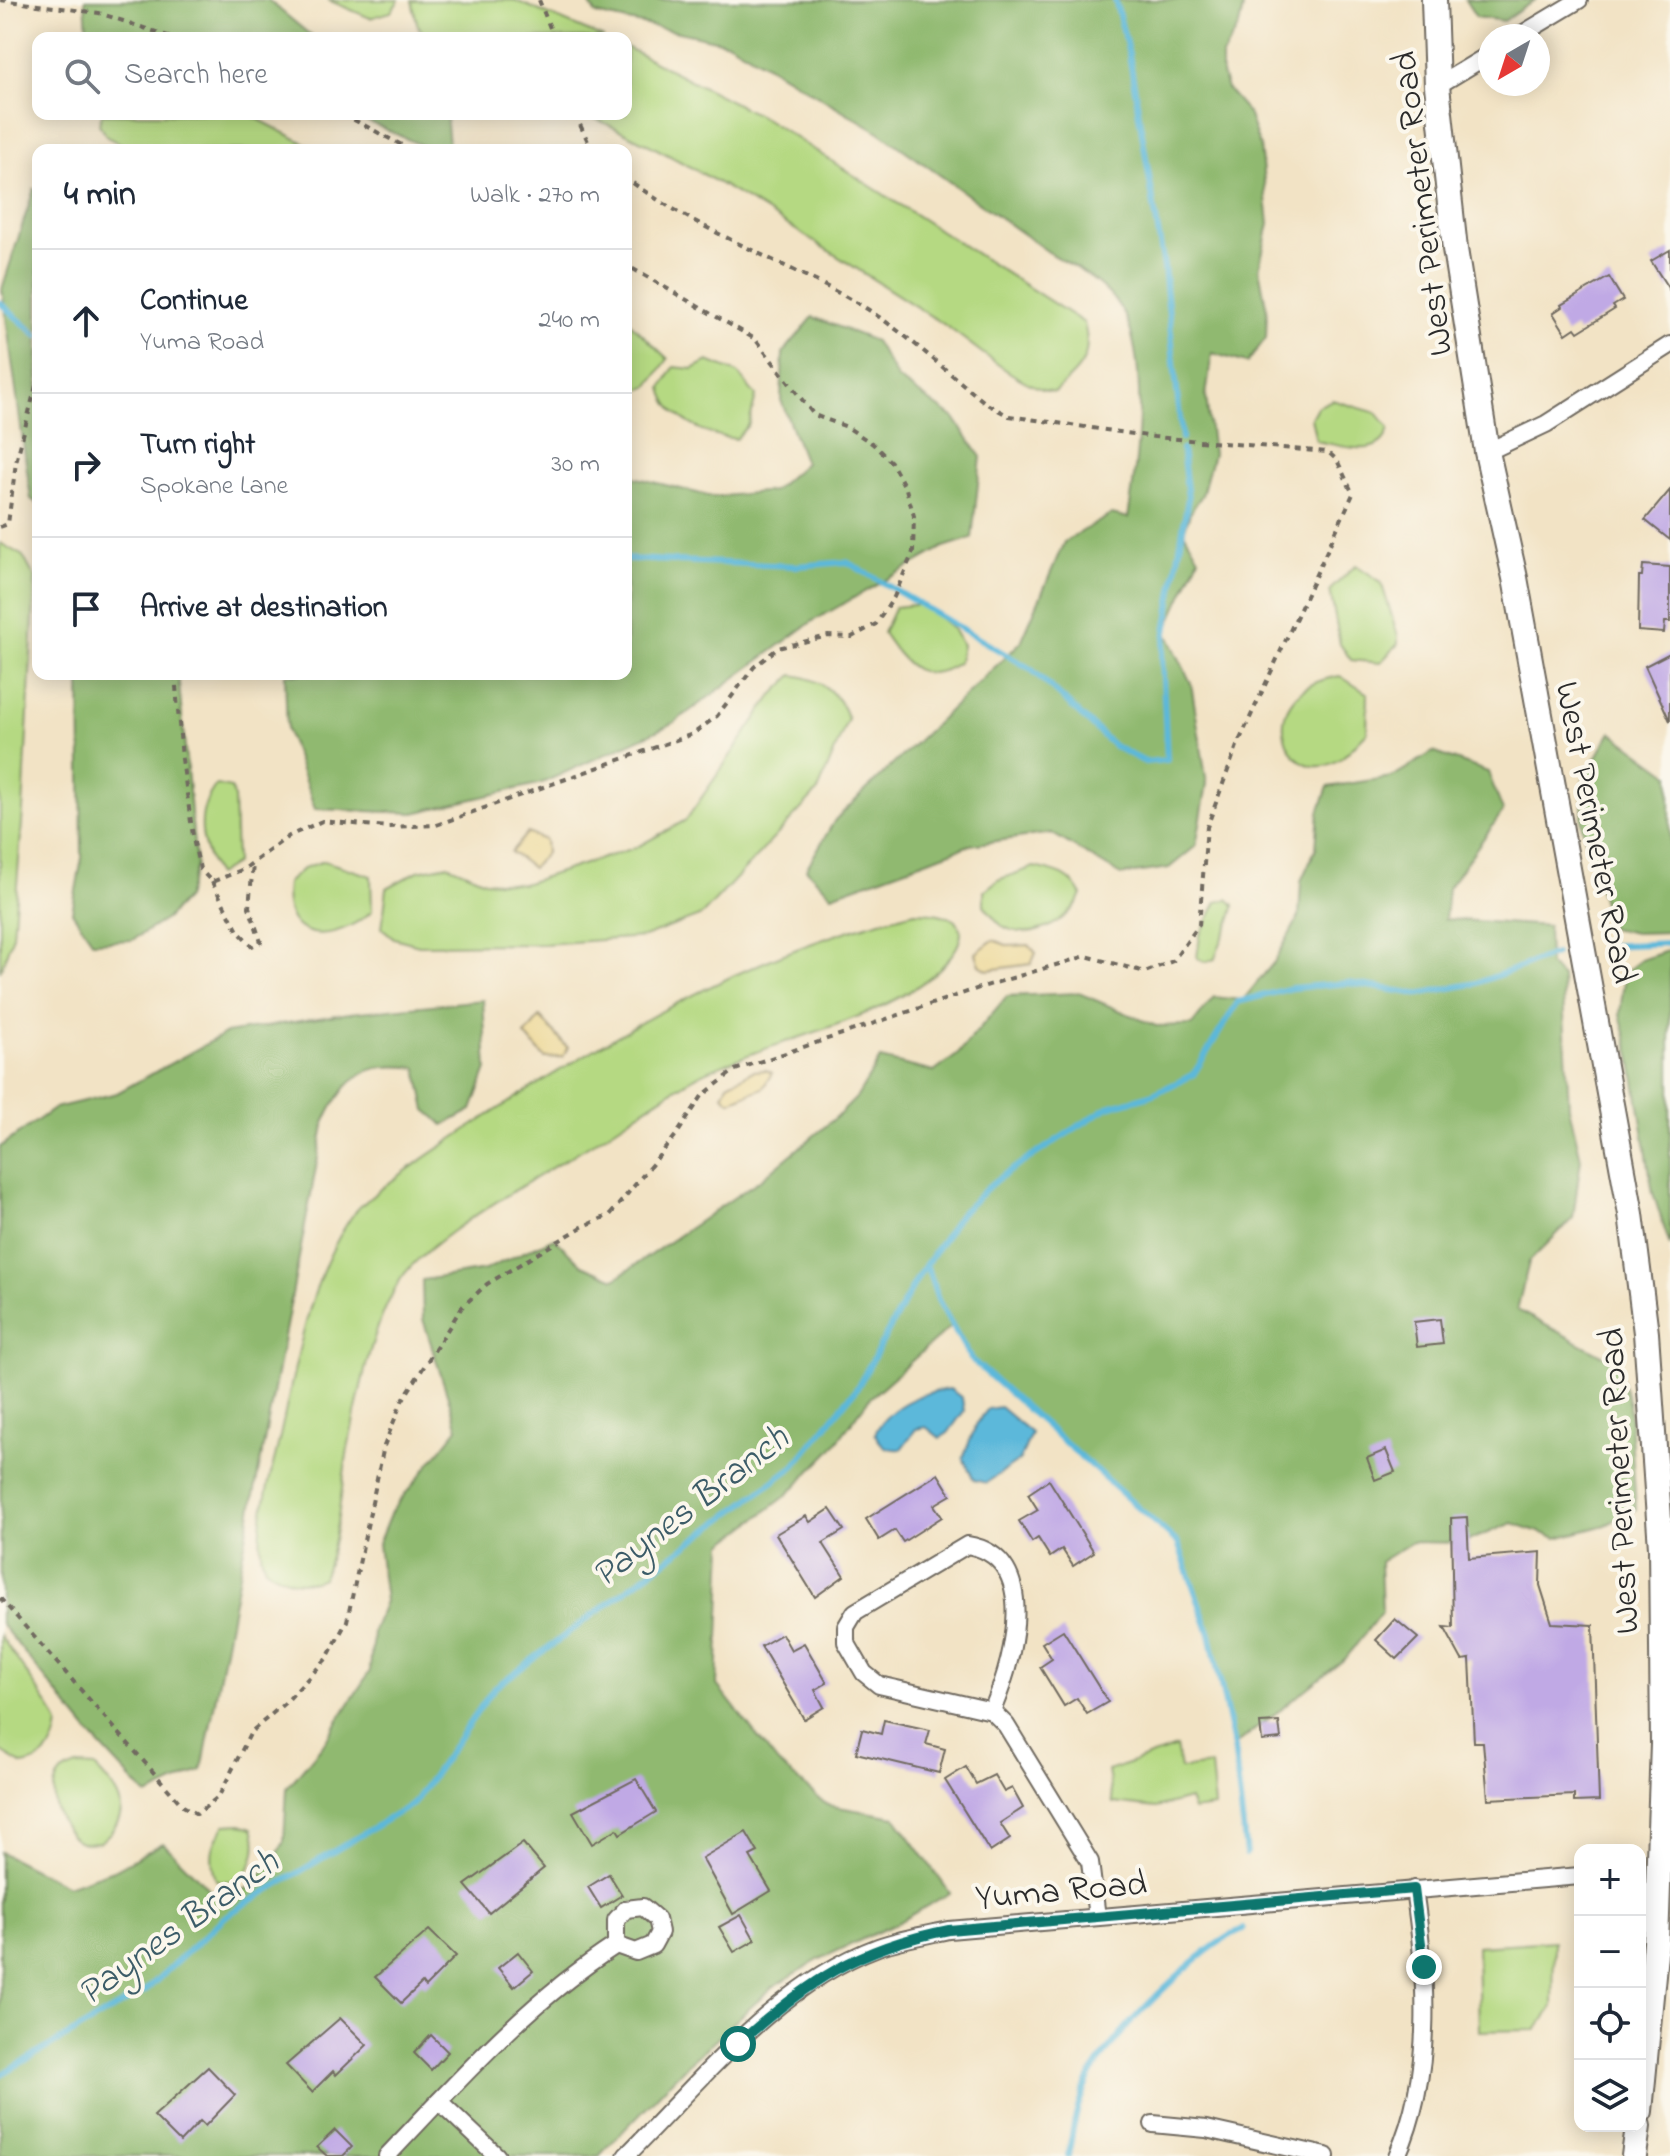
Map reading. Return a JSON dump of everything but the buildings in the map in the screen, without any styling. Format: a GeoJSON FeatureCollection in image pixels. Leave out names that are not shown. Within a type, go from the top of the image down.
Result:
{"type":"FeatureCollection","features":[{"type":"Feature","properties":{"kind":"street","name":"West Perimeter Road"},"geometry":{"type":"LineString","coordinates":[[1434,0],[1437,86],[1455,249],[1487,452],[1515,578],[1594,1006],[1640,1286],[1661,1547],[1657,1871],[1644,2060]]}},
{"type":"Feature","properties":{"kind":"street"},"geometry":{"type":"LineString","coordinates":[[1539,24],[1579,0]]}},
{"type":"Feature","properties":{"kind":"street"},"geometry":{"type":"LineString","coordinates":[[1437,86],[1478,61]]}},
{"type":"Feature","properties":{"kind":"street"},"geometry":{"type":"LineString","coordinates":[[1487,452],[1546,424],[1670,345]]}},
{"type":"Feature","properties":{"kind":"street"},"geometry":{"type":"LineString","coordinates":[[992,1711],[1004,1683],[1016,1609],[1014,1581],[999,1557],[967,1545],[855,1612],[846,1627],[846,1642],[864,1673],[879,1685],[992,1711],[1006,1725],[1090,1862],[1097,1917]]}},
{"type":"Feature","properties":{"kind":"street","name":"Yuma Road"},"geometry":{"type":"LineString","coordinates":[[626,2156],[761,2023],[801,1991],[853,1959],[908,1938],[949,1930],[1574,1876]]}},
{"type":"Feature","properties":{"kind":"street"},"geometry":{"type":"LineString","coordinates":[[1397,2156],[1417,2081],[1425,2020],[1422,1944],[1414,1889]]}},
{"type":"Feature","properties":{"kind":"street"},"geometry":{"type":"LineString","coordinates":[[387,2156],[439,2101],[569,1976],[616,1945]]}},
{"type":"Feature","properties":{"kind":"street"},"geometry":{"type":"LineString","coordinates":[[439,2101],[497,2156]]}},
{"type":"Feature","properties":{"kind":"street"},"geometry":{"type":"LineString","coordinates":[[1153,2124],[1206,2129],[1326,2156]]}},
{"type":"Feature","properties":{"kind":"street"},"geometry":{"type":"LineString","coordinates":[[1634,2156],[1637,2132]]}},
{"type":"Feature","properties":{"kind":"path"},"geometry":{"type":"LineString","coordinates":[[0,0],[99,13],[156,32]]}},
{"type":"Feature","properties":{"kind":"path"},"geometry":{"type":"LineString","coordinates":[[539,0],[552,32]]}},
{"type":"Feature","properties":{"kind":"path"},"geometry":{"type":"LineString","coordinates":[[354,120],[400,144]]}},
{"type":"Feature","properties":{"kind":"path"},"geometry":{"type":"LineString","coordinates":[[578,120],[589,144]]}},
{"type":"Feature","properties":{"kind":"path"},"geometry":{"type":"LineString","coordinates":[[0,1598],[183,1806],[197,1814],[219,1796],[251,1732],[287,1701],[334,1646],[347,1621],[384,1446],[402,1401],[462,1307],[487,1284],[582,1227],[610,1215],[677,1134],[702,1096],[735,1070],[982,987],[1086,956],[1145,972],[1173,961],[1199,925],[1207,827],[1237,746],[1353,494],[1337,460],[1328,452],[1154,437],[1009,416],[987,404],[859,304],[730,239],[632,182]]}},
{"type":"Feature","properties":{"kind":"path"},"geometry":{"type":"LineString","coordinates":[[212,882],[253,863],[289,836],[322,821],[387,827],[436,825],[693,734],[717,716],[754,667],[778,648],[828,636],[862,634],[876,624],[902,580],[916,531],[906,489],[891,462],[873,444],[847,427],[814,415],[755,339],[632,268]]}},
{"type":"Feature","properties":{"kind":"path"},"geometry":{"type":"LineString","coordinates":[[0,527],[8,524],[16,462],[32,401]]}},
{"type":"Feature","properties":{"kind":"path"},"geometry":{"type":"LineString","coordinates":[[176,680],[194,843],[200,869],[212,882],[238,931],[252,946],[261,942],[249,907],[253,863]]}},
{"type":"Feature","properties":{"kind":"green space"},"geometry":{"type":"Polygon","coordinates":[[[85,0],[268,0],[307,32],[87,32],[85,0]]]}},
{"type":"Feature","properties":{"kind":"green space"},"geometry":{"type":"Polygon","coordinates":[[[328,0],[399,0],[391,12],[370,18],[328,0]]]}},
{"type":"Feature","properties":{"kind":"green space"},"geometry":{"type":"Polygon","coordinates":[[[514,0],[590,32],[423,32],[418,27],[412,1],[514,0]]]}},
{"type":"Feature","properties":{"kind":"green space"},"geometry":{"type":"Polygon","coordinates":[[[587,0],[1240,0],[1243,8],[1239,26],[1222,56],[1222,74],[1227,89],[1248,113],[1260,147],[1269,223],[1259,269],[1267,310],[1266,338],[1247,363],[1212,353],[1206,396],[1213,454],[1202,495],[1190,513],[1184,532],[1199,558],[1166,631],[1191,683],[1207,784],[1196,846],[1169,868],[1121,875],[1051,833],[970,845],[832,895],[806,869],[835,820],[1021,642],[1064,542],[1112,514],[1128,518],[1139,422],[1138,371],[1129,326],[1117,303],[1098,284],[879,132],[729,43],[596,14],[587,0]]]}},
{"type":"Feature","properties":{"kind":"green space"},"geometry":{"type":"Polygon","coordinates":[[[1465,0],[1535,0],[1504,21],[1476,17],[1465,0]]]}},
{"type":"Feature","properties":{"kind":"green space"},"geometry":{"type":"Polygon","coordinates":[[[632,50],[766,119],[1084,323],[1087,346],[1083,362],[1055,392],[1025,382],[937,320],[765,211],[598,120],[632,120],[632,50]]]}},
{"type":"Feature","properties":{"kind":"green space"},"geometry":{"type":"Polygon","coordinates":[[[100,120],[260,120],[306,144],[121,144],[107,137],[99,124],[100,120]]]}},
{"type":"Feature","properties":{"kind":"green space"},"geometry":{"type":"Polygon","coordinates":[[[364,120],[447,120],[449,144],[418,144],[364,120]]]}},
{"type":"Feature","properties":{"kind":"green space"},"geometry":{"type":"Polygon","coordinates":[[[32,195],[32,500],[31,499],[2,289],[32,195]]]}},
{"type":"Feature","properties":{"kind":"green space"},"geometry":{"type":"Polygon","coordinates":[[[813,317],[875,341],[898,379],[954,418],[981,457],[972,538],[944,547],[813,621],[672,724],[542,783],[414,813],[315,809],[287,731],[285,680],[632,680],[632,477],[713,497],[773,491],[805,463],[781,400],[783,353],[813,317]]]}},
{"type":"Feature","properties":{"kind":"green space"},"geometry":{"type":"Polygon","coordinates":[[[632,325],[668,359],[648,387],[632,392],[632,325]]]}},
{"type":"Feature","properties":{"kind":"green space"},"geometry":{"type":"Polygon","coordinates":[[[708,361],[738,373],[756,396],[749,424],[736,439],[691,424],[673,409],[662,388],[674,367],[693,369],[708,361]]]}},
{"type":"Feature","properties":{"kind":"green space"},"geometry":{"type":"Polygon","coordinates":[[[1332,400],[1377,413],[1389,428],[1385,438],[1369,448],[1316,441],[1311,418],[1317,407],[1332,400]]]}},
{"type":"Feature","properties":{"kind":"green space"},"geometry":{"type":"Polygon","coordinates":[[[0,543],[23,556],[32,572],[32,636],[13,935],[0,972],[0,543]]]}},
{"type":"Feature","properties":{"kind":"green space"},"geometry":{"type":"Polygon","coordinates":[[[1356,565],[1381,582],[1398,636],[1398,644],[1380,663],[1351,660],[1340,644],[1330,590],[1356,565]]]}},
{"type":"Feature","properties":{"kind":"green space"},"geometry":{"type":"Polygon","coordinates":[[[923,604],[953,629],[962,645],[959,662],[935,673],[915,669],[907,663],[883,633],[895,607],[923,604]]]}},
{"type":"Feature","properties":{"kind":"green space"},"geometry":{"type":"Polygon","coordinates":[[[793,675],[827,688],[839,701],[848,719],[818,791],[702,915],[644,937],[544,944],[419,945],[394,938],[382,928],[387,888],[418,871],[448,865],[485,881],[523,884],[637,847],[686,820],[771,697],[793,675]]]}},
{"type":"Feature","properties":{"kind":"green space"},"geometry":{"type":"Polygon","coordinates":[[[1340,676],[1368,694],[1367,733],[1340,759],[1321,766],[1304,763],[1292,752],[1285,736],[1285,718],[1293,700],[1311,685],[1340,676]]]}},
{"type":"Feature","properties":{"kind":"green space"},"geometry":{"type":"Polygon","coordinates":[[[80,680],[179,680],[196,865],[186,898],[166,919],[132,940],[93,942],[72,912],[82,858],[80,680]]]}},
{"type":"Feature","properties":{"kind":"green space"},"geometry":{"type":"Polygon","coordinates":[[[1611,732],[1670,775],[1670,932],[1635,933],[1610,928],[1582,827],[1583,781],[1611,732]]]}},
{"type":"Feature","properties":{"kind":"green space"},"geometry":{"type":"Polygon","coordinates":[[[1433,752],[1488,772],[1503,811],[1448,888],[1445,919],[1548,926],[1549,965],[1562,977],[1569,1107],[1581,1159],[1573,1218],[1529,1262],[1517,1310],[1617,1363],[1629,1404],[1636,1509],[1606,1525],[1557,1538],[1513,1523],[1462,1543],[1412,1542],[1380,1562],[1382,1611],[1346,1658],[1234,1746],[1210,1633],[1178,1543],[971,1359],[951,1326],[870,1398],[831,1450],[786,1496],[723,1544],[717,1685],[778,1763],[827,1805],[895,1817],[950,1893],[895,1924],[820,1959],[773,1987],[686,2066],[599,2156],[0,2156],[0,1852],[67,1886],[116,1869],[163,1843],[216,1896],[249,1888],[274,1861],[284,1841],[287,1788],[322,1746],[370,1671],[373,1631],[385,1601],[378,1544],[391,1512],[458,1428],[423,1319],[422,1280],[485,1270],[554,1238],[582,1265],[615,1279],[764,1177],[840,1114],[857,1097],[880,1059],[934,1072],[957,1055],[1007,996],[1079,993],[1156,1026],[1192,1025],[1214,997],[1243,1000],[1275,961],[1299,917],[1301,881],[1316,848],[1319,812],[1328,787],[1392,777],[1433,752]]]}},
{"type":"Feature","properties":{"kind":"green space"},"geometry":{"type":"Polygon","coordinates":[[[216,785],[231,788],[234,796],[236,863],[217,875],[203,841],[202,829],[204,807],[216,785]]]}},
{"type":"Feature","properties":{"kind":"green space"},"geometry":{"type":"Polygon","coordinates":[[[324,861],[371,876],[372,911],[342,929],[313,933],[301,928],[292,919],[287,904],[287,883],[304,868],[324,861]]]}},
{"type":"Feature","properties":{"kind":"green space"},"geometry":{"type":"Polygon","coordinates":[[[1034,867],[1062,875],[1073,882],[1082,895],[1068,914],[1048,927],[1024,932],[1001,925],[984,905],[984,891],[998,880],[1034,867]]]}},
{"type":"Feature","properties":{"kind":"green space"},"geometry":{"type":"Polygon","coordinates":[[[1228,899],[1234,905],[1232,917],[1215,959],[1205,962],[1197,958],[1200,935],[1217,902],[1228,899]]]}},
{"type":"Feature","properties":{"kind":"green space"},"geometry":{"type":"Polygon","coordinates":[[[915,912],[950,918],[961,930],[960,939],[946,962],[923,982],[864,1014],[730,1062],[688,1081],[490,1206],[434,1245],[413,1264],[389,1301],[367,1363],[348,1449],[336,1530],[323,1578],[308,1582],[293,1581],[265,1568],[260,1537],[265,1499],[307,1317],[326,1265],[359,1207],[401,1174],[511,1101],[677,1003],[792,951],[853,929],[915,912]]]}},
{"type":"Feature","properties":{"kind":"green space"},"geometry":{"type":"Polygon","coordinates":[[[1670,950],[1670,1246],[1653,1193],[1631,1056],[1620,1014],[1625,972],[1641,960],[1670,950]]]}},
{"type":"Feature","properties":{"kind":"green space"},"geometry":{"type":"Polygon","coordinates":[[[483,1000],[487,1069],[472,1110],[444,1125],[426,1110],[417,1068],[384,1067],[360,1074],[351,1082],[325,1120],[202,1770],[147,1796],[94,1739],[1,1624],[0,1147],[55,1108],[117,1093],[226,1033],[349,1013],[483,1000]]]}},
{"type":"Feature","properties":{"kind":"green space"},"geometry":{"type":"Polygon","coordinates":[[[0,1635],[58,1724],[55,1739],[44,1756],[23,1765],[0,1751],[0,1635]]]}},
{"type":"Feature","properties":{"kind":"green space"},"geometry":{"type":"Polygon","coordinates":[[[1176,1747],[1180,1769],[1211,1765],[1215,1807],[1193,1810],[1189,1799],[1156,1808],[1113,1803],[1108,1771],[1176,1747]]]}},
{"type":"Feature","properties":{"kind":"green space"},"geometry":{"type":"Polygon","coordinates":[[[77,1766],[95,1767],[112,1786],[120,1804],[118,1822],[100,1842],[83,1843],[74,1838],[57,1812],[55,1782],[61,1774],[77,1766]]]}},
{"type":"Feature","properties":{"kind":"green space"},"geometry":{"type":"Polygon","coordinates":[[[241,1824],[253,1828],[256,1848],[250,1867],[237,1879],[216,1880],[212,1858],[217,1838],[225,1825],[241,1824]]]}},
{"type":"Feature","properties":{"kind":"green space"},"geometry":{"type":"Polygon","coordinates":[[[1554,1941],[1553,2007],[1536,2030],[1479,2031],[1477,1946],[1554,1941]]]}},
{"type":"Feature","properties":{"kind":"sand"},"geometry":{"type":"Polygon","coordinates":[[[527,833],[545,840],[546,853],[532,868],[511,852],[527,833]]]}},
{"type":"Feature","properties":{"kind":"sand"},"geometry":{"type":"Polygon","coordinates":[[[993,940],[1009,946],[1029,945],[1036,953],[1031,964],[988,970],[980,965],[976,953],[993,940]]]}},
{"type":"Feature","properties":{"kind":"sand"},"geometry":{"type":"Polygon","coordinates":[[[540,1017],[568,1048],[563,1057],[545,1058],[525,1035],[540,1017]]]}},
{"type":"Feature","properties":{"kind":"sand"},"geometry":{"type":"Polygon","coordinates":[[[753,1071],[772,1073],[763,1088],[730,1101],[723,1095],[728,1084],[753,1071]]]}},
{"type":"Feature","properties":{"kind":"water"},"geometry":{"type":"Polygon","coordinates":[[[950,1389],[962,1398],[964,1411],[948,1433],[940,1438],[926,1427],[916,1429],[901,1449],[885,1447],[880,1442],[875,1434],[896,1409],[916,1397],[950,1389]]]}},
{"type":"Feature","properties":{"kind":"water"},"geometry":{"type":"Polygon","coordinates":[[[1000,1407],[1031,1433],[1020,1460],[986,1483],[974,1480],[963,1458],[977,1423],[988,1409],[1000,1407]]]}},
{"type":"Feature","properties":{"kind":"waterway"},"geometry":{"type":"LineString","coordinates":[[1115,0],[1129,54],[1164,267],[1182,438]]}},
{"type":"Feature","properties":{"kind":"waterway"},"geometry":{"type":"LineString","coordinates":[[0,303],[32,331]]}},
{"type":"Feature","properties":{"kind":"waterway"},"geometry":{"type":"LineString","coordinates":[[632,559],[796,566],[847,562],[1031,669],[1114,746],[1145,762],[1167,760],[1162,657],[1188,498],[1182,449]]}},
{"type":"Feature","properties":{"kind":"waterway","name":"Paynes Branch"},"geometry":{"type":"LineString","coordinates":[[1605,946],[1670,943]]}},
{"type":"Feature","properties":{"kind":"waterway","name":"Paynes Branch"},"geometry":{"type":"LineString","coordinates":[[0,2075],[145,1991],[227,1915],[413,1804],[494,1688],[794,1466],[857,1388],[919,1275],[960,1214],[996,1180],[1108,1107],[1151,1095],[1193,1075],[1238,1002],[1292,988],[1348,983],[1418,994],[1477,983],[1555,954]]}},
{"type":"Feature","properties":{"kind":"waterway"},"geometry":{"type":"LineString","coordinates":[[926,1264],[938,1300],[971,1359],[1178,1543],[1210,1634],[1234,1746],[1246,1854]]}},
{"type":"Feature","properties":{"kind":"waterway"},"geometry":{"type":"LineString","coordinates":[[1068,2156],[1083,2092],[1104,2055],[1139,2014],[1182,1972],[1204,1953],[1243,1929]]}},
{"type":"Feature","properties":{"kind":"route"},"geometry":{"type":"LineString","coordinates":[[738,2044],[801,1991],[853,1959],[908,1938],[949,1930],[1414,1889],[1424,1967]]}}]}
